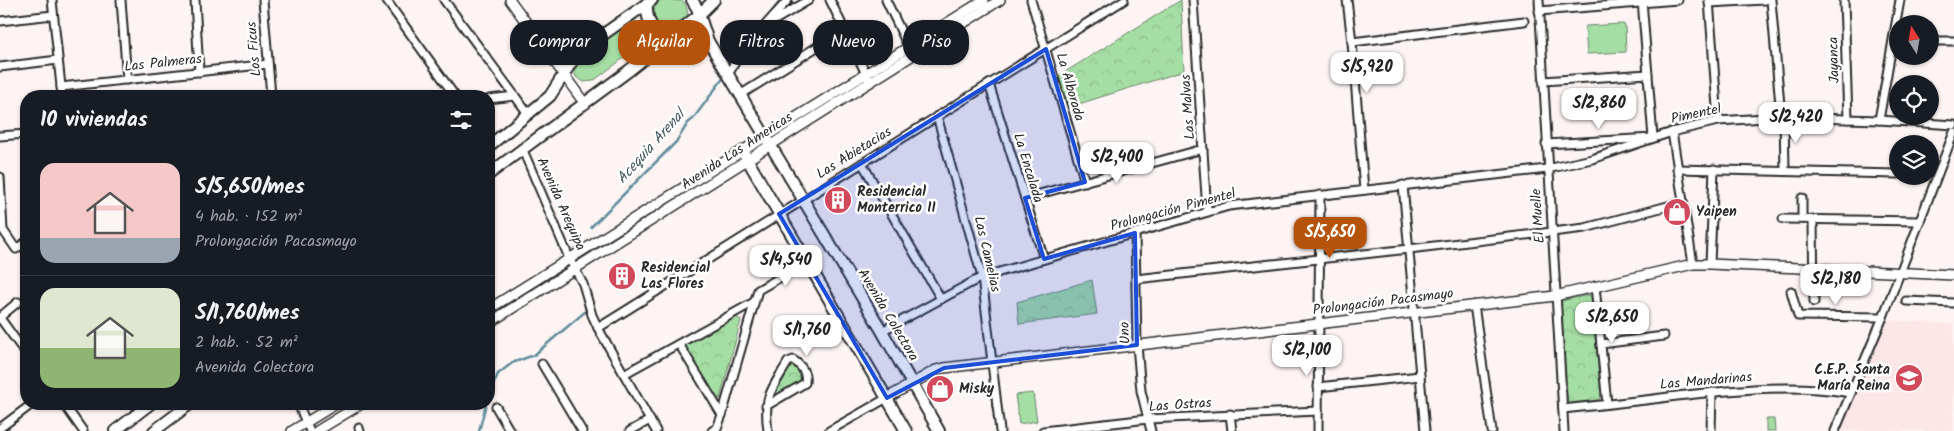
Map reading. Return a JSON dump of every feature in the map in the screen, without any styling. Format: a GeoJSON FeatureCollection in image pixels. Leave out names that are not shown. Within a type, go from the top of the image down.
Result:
{"type":"FeatureCollection","features":[{"type":"Feature","properties":{"kind":"main road","name":"Avenida Colectora"},"geometry":{"type":"LineString","coordinates":[[692,0],[701,20]]}},
{"type":"Feature","properties":{"kind":"main road"},"geometry":{"type":"LineString","coordinates":[[693,20],[714,0]]}},
{"type":"Feature","properties":{"kind":"main road"},"geometry":{"type":"LineString","coordinates":[[495,140],[529,115],[550,96],[576,55],[649,1]]}},
{"type":"Feature","properties":{"kind":"main road"},"geometry":{"type":"LineString","coordinates":[[649,1],[647,16],[649,20]]}},
{"type":"Feature","properties":{"kind":"main road","name":"Avenida Colectora"},"geometry":{"type":"LineString","coordinates":[[710,44],[882,331],[939,431]]}},
{"type":"Feature","properties":{"kind":"main road"},"geometry":{"type":"LineString","coordinates":[[495,169],[635,65]]}},
{"type":"Feature","properties":{"kind":"main road"},"geometry":{"type":"LineString","coordinates":[[745,156],[906,431]]}},
{"type":"Feature","properties":{"kind":"main road"},"geometry":{"type":"LineString","coordinates":[[115,431],[142,410]]}},
{"type":"Feature","properties":{"kind":"main road"},"geometry":{"type":"LineString","coordinates":[[154,431],[182,410]]}},
{"type":"Feature","properties":{"kind":"street"},"geometry":{"type":"LineString","coordinates":[[52,0],[61,90]]}},
{"type":"Feature","properties":{"kind":"street"},"geometry":{"type":"LineString","coordinates":[[121,0],[127,80]]}},
{"type":"Feature","properties":{"kind":"street"},"geometry":{"type":"LineString","coordinates":[[196,0],[199,72]]}},
{"type":"Feature","properties":{"kind":"street","name":"Los Ficus"},"geometry":{"type":"LineString","coordinates":[[263,0],[270,90]]}},
{"type":"Feature","properties":{"kind":"street"},"geometry":{"type":"LineString","coordinates":[[386,0],[451,90]]}},
{"type":"Feature","properties":{"kind":"street"},"geometry":{"type":"LineString","coordinates":[[444,0],[529,115]]}},
{"type":"Feature","properties":{"kind":"street"},"geometry":{"type":"LineString","coordinates":[[510,0],[585,104]]}},
{"type":"Feature","properties":{"kind":"street"},"geometry":{"type":"LineString","coordinates":[[770,20],[788,0]]}},
{"type":"Feature","properties":{"kind":"street"},"geometry":{"type":"LineString","coordinates":[[776,20],[809,0]]}},
{"type":"Feature","properties":{"kind":"street"},"geometry":{"type":"LineString","coordinates":[[830,0],[839,20]]}},
{"type":"Feature","properties":{"kind":"street"},"geometry":{"type":"LineString","coordinates":[[886,0],[903,35]]}},
{"type":"Feature","properties":{"kind":"street","name":"Avenida Las Americas"},"geometry":{"type":"LineString","coordinates":[[949,20],[973,3],[984,0]]}},
{"type":"Feature","properties":{"kind":"street","name":"Avenida Las Americas"},"geometry":{"type":"LineString","coordinates":[[495,305],[745,156],[1000,0]]}},
{"type":"Feature","properties":{"kind":"street","name":"La Alborada"},"geometry":{"type":"LineString","coordinates":[[1031,0],[1084,182]]}},
{"type":"Feature","properties":{"kind":"street","name":"Las Abietacias"},"geometry":{"type":"LineString","coordinates":[[598,328],[1124,0]]}},
{"type":"Feature","properties":{"kind":"street","name":"Las Malvas"},"geometry":{"type":"LineString","coordinates":[[1193,0],[1207,212]]}},
{"type":"Feature","properties":{"kind":"street"},"geometry":{"type":"LineString","coordinates":[[1347,0],[1364,190]]}},
{"type":"Feature","properties":{"kind":"street","name":"El Muelle"},"geometry":{"type":"LineString","coordinates":[[1539,0],[1547,169],[1564,431]]}},
{"type":"Feature","properties":{"kind":"street"},"geometry":{"type":"LineString","coordinates":[[1539,11],[1678,0]]}},
{"type":"Feature","properties":{"kind":"street"},"geometry":{"type":"LineString","coordinates":[[1718,121],[1709,2],[1765,0]]}},
{"type":"Feature","properties":{"kind":"street"},"geometry":{"type":"LineString","coordinates":[[1771,0],[1783,117],[1786,170]]}},
{"type":"Feature","properties":{"kind":"street","name":"Jayanca"},"geometry":{"type":"LineString","coordinates":[[1844,0],[1848,119]]}},
{"type":"Feature","properties":{"kind":"street"},"geometry":{"type":"LineString","coordinates":[[1898,15],[1900,0]]}},
{"type":"Feature","properties":{"kind":"street"},"geometry":{"type":"LineString","coordinates":[[1642,2],[1653,138]]}},
{"type":"Feature","properties":{"kind":"street"},"geometry":{"type":"LineString","coordinates":[[0,21],[53,15]]}},
{"type":"Feature","properties":{"kind":"street"},"geometry":{"type":"LineString","coordinates":[[1352,42],[1524,21]]}},
{"type":"Feature","properties":{"kind":"street"},"geometry":{"type":"LineString","coordinates":[[1939,41],[1954,41]]}},
{"type":"Feature","properties":{"kind":"street"},"geometry":{"type":"LineString","coordinates":[[740,95],[813,49]]}},
{"type":"Feature","properties":{"kind":"street","name":"Avenida Las Americas"},"geometry":{"type":"LineString","coordinates":[[868,79],[903,53]]}},
{"type":"Feature","properties":{"kind":"street"},"geometry":{"type":"LineString","coordinates":[[0,67],[58,60]]}},
{"type":"Feature","properties":{"kind":"street","name":"Las Palmeras"},"geometry":{"type":"LineString","coordinates":[[61,87],[268,64]]}},
{"type":"Feature","properties":{"kind":"street"},"geometry":{"type":"LineString","coordinates":[[728,75],[733,65]]}},
{"type":"Feature","properties":{"kind":"street"},"geometry":{"type":"LineString","coordinates":[[861,65],[868,79]]}},
{"type":"Feature","properties":{"kind":"street"},"geometry":{"type":"LineString","coordinates":[[1879,120],[1890,65]]}},
{"type":"Feature","properties":{"kind":"street"},"geometry":{"type":"LineString","coordinates":[[1543,81],[1648,74]]}},
{"type":"Feature","properties":{"kind":"street","name":"La Encalada"},"geometry":{"type":"LineString","coordinates":[[989,84],[1044,259]]}},
{"type":"Feature","properties":{"kind":"street"},"geometry":{"type":"LineString","coordinates":[[495,98],[515,96]]}},
{"type":"Feature","properties":{"kind":"street","name":"Las Camelias"},"geometry":{"type":"LineString","coordinates":[[937,116],[982,277],[1000,431]]}},
{"type":"Feature","properties":{"kind":"street","name":"Pimentel"},"geometry":{"type":"LineString","coordinates":[[1547,169],[1592,159],[1672,132],[1718,121],[1783,117],[1954,125]]}},
{"type":"Feature","properties":{"kind":"street"},"geometry":{"type":"LineString","coordinates":[[1672,132],[1693,264]]}},
{"type":"Feature","properties":{"kind":"street"},"geometry":{"type":"LineString","coordinates":[[1939,164],[1954,132]]}},
{"type":"Feature","properties":{"kind":"street"},"geometry":{"type":"LineString","coordinates":[[0,136],[20,134]]}},
{"type":"Feature","properties":{"kind":"street","name":"Pimentel"},"geometry":{"type":"LineString","coordinates":[[1546,144],[1653,138]]}},
{"type":"Feature","properties":{"kind":"street","name":"Avenida Arequipa"},"geometry":{"type":"LineString","coordinates":[[522,148],[570,260],[576,269],[598,328],[656,431]]}},
{"type":"Feature","properties":{"kind":"street"},"geometry":{"type":"LineString","coordinates":[[1025,198],[1203,149]]}},
{"type":"Feature","properties":{"kind":"street","name":"Avenida Las Americas"},"geometry":{"type":"LineString","coordinates":[[495,319],[576,269],[745,156]]}},
{"type":"Feature","properties":{"kind":"street"},"geometry":{"type":"LineString","coordinates":[[862,163],[941,299]]}},
{"type":"Feature","properties":{"kind":"street","name":"Prolongación Pimentel"},"geometry":{"type":"LineString","coordinates":[[882,331],[982,277],[1207,212],[1246,204],[1547,169]]}},
{"type":"Feature","properties":{"kind":"street"},"geometry":{"type":"LineString","coordinates":[[1677,169],[1889,174]]}},
{"type":"Feature","properties":{"kind":"street"},"geometry":{"type":"LineString","coordinates":[[1710,264],[1714,169]]}},
{"type":"Feature","properties":{"kind":"street"},"geometry":{"type":"LineString","coordinates":[[0,176],[1,231],[16,249],[20,246]]}},
{"type":"Feature","properties":{"kind":"street"},"geometry":{"type":"LineString","coordinates":[[1403,185],[1425,431]]}},
{"type":"Feature","properties":{"kind":"street"},"geometry":{"type":"LineString","coordinates":[[1835,431],[1883,317],[1920,221],[1931,185]]}},
{"type":"Feature","properties":{"kind":"street"},"geometry":{"type":"LineString","coordinates":[[1318,431],[1320,195]]}},
{"type":"Feature","properties":{"kind":"street"},"geometry":{"type":"LineString","coordinates":[[1802,198],[1802,219]]}},
{"type":"Feature","properties":{"kind":"street"},"geometry":{"type":"LineString","coordinates":[[1136,279],[1585,228],[1683,202]]}},
{"type":"Feature","properties":{"kind":"street"},"geometry":{"type":"LineString","coordinates":[[1783,219],[1920,221]]}},
{"type":"Feature","properties":{"kind":"street"},"geometry":{"type":"LineString","coordinates":[[1813,220],[1814,302]]}},
{"type":"Feature","properties":{"kind":"street","name":"Uno"},"geometry":{"type":"LineString","coordinates":[[1135,233],[1137,345],[1141,391],[1151,431]]}},
{"type":"Feature","properties":{"kind":"street"},"geometry":{"type":"LineString","coordinates":[[712,431],[717,428],[722,415],[758,290],[807,262]]}},
{"type":"Feature","properties":{"kind":"street","name":"Prolongación Pacasmayo"},"geometry":{"type":"LineString","coordinates":[[832,430],[936,370],[992,361],[1555,296],[1693,264],[1954,275]]}},
{"type":"Feature","properties":{"kind":"street"},"geometry":{"type":"LineString","coordinates":[[1595,286],[1607,404]]}},
{"type":"Feature","properties":{"kind":"street"},"geometry":{"type":"LineString","coordinates":[[1791,291],[1798,316],[1883,317]]}},
{"type":"Feature","properties":{"kind":"street"},"geometry":{"type":"LineString","coordinates":[[1906,301],[1954,303]]}},
{"type":"Feature","properties":{"kind":"street"},"geometry":{"type":"LineString","coordinates":[[18,302],[0,318],[20,346]]}},
{"type":"Feature","properties":{"kind":"street"},"geometry":{"type":"LineString","coordinates":[[624,374],[754,302]]}},
{"type":"Feature","properties":{"kind":"street"},"geometry":{"type":"LineString","coordinates":[[1474,305],[1492,431]]}},
{"type":"Feature","properties":{"kind":"street"},"geometry":{"type":"LineString","coordinates":[[1601,344],[1664,336]]}},
{"type":"Feature","properties":{"kind":"street"},"geometry":{"type":"LineString","coordinates":[[679,344],[722,415]]}},
{"type":"Feature","properties":{"kind":"street"},"geometry":{"type":"LineString","coordinates":[[766,406],[805,383],[805,374],[799,364],[792,360],[788,362],[771,391],[766,406],[768,431]]}},
{"type":"Feature","properties":{"kind":"street"},"geometry":{"type":"LineString","coordinates":[[542,364],[582,431]]}},
{"type":"Feature","properties":{"kind":"street"},"geometry":{"type":"LineString","coordinates":[[1318,387],[1420,376]]}},
{"type":"Feature","properties":{"kind":"street","name":"Las Mandarinas"},"geometry":{"type":"LineString","coordinates":[[1563,409],[1712,392],[1792,387],[1851,393]]}},
{"type":"Feature","properties":{"kind":"street"},"geometry":{"type":"LineString","coordinates":[[1711,431],[1712,392]]}},
{"type":"Feature","properties":{"kind":"street"},"geometry":{"type":"LineString","coordinates":[[496,407],[510,431]]}},
{"type":"Feature","properties":{"kind":"street"},"geometry":{"type":"LineString","coordinates":[[0,428],[24,410]]}},
{"type":"Feature","properties":{"kind":"street"},"geometry":{"type":"LineString","coordinates":[[68,410],[84,431]]}},
{"type":"Feature","properties":{"kind":"street"},"geometry":{"type":"LineString","coordinates":[[300,410],[307,427]]}},
{"type":"Feature","properties":{"kind":"street"},"geometry":{"type":"LineString","coordinates":[[292,431],[307,427],[328,410]]}},
{"type":"Feature","properties":{"kind":"street"},"geometry":{"type":"LineString","coordinates":[[317,431],[351,410]]}},
{"type":"Feature","properties":{"kind":"street","name":"Las Ostras"},"geometry":{"type":"LineString","coordinates":[[1043,431],[1090,428],[1148,419],[1318,411]]}},
{"type":"Feature","properties":{"kind":"street"},"geometry":{"type":"LineString","coordinates":[[1230,414],[1232,431]]}},
{"type":"Feature","properties":{"kind":"street"},"geometry":{"type":"LineString","coordinates":[[630,431],[650,420]]}},
{"type":"Feature","properties":{"kind":"highlighted area"},"geometry":{"type":"Polygon","coordinates":[[[1046,49],[1085,182],[1025,198],[1044,259],[1135,233],[1137,345],[944,368],[887,398],[779,214],[1046,49]]]}},
{"type":"Feature","properties":{"kind":"shaded area","name":"C.E.P. Santa María Reina"},"geometry":{"type":"Polygon","coordinates":[[[1888,320],[1954,324],[1954,431],[1841,431],[1888,320]]]}},
{"type":"Feature","properties":{"kind":"green space"},"geometry":{"type":"Polygon","coordinates":[[[660,0],[683,1],[687,9],[687,17],[686,20],[656,20],[654,13],[660,0]]]}},
{"type":"Feature","properties":{"kind":"green space"},"geometry":{"type":"Polygon","coordinates":[[[1181,0],[1184,71],[1069,107],[1057,77],[1181,0]]]}},
{"type":"Feature","properties":{"kind":"green space"},"geometry":{"type":"Polygon","coordinates":[[[1625,25],[1626,52],[1587,54],[1586,26],[1625,25]]]}},
{"type":"Feature","properties":{"kind":"green space"},"geometry":{"type":"Polygon","coordinates":[[[618,29],[618,62],[593,81],[584,82],[576,77],[573,67],[574,65],[608,65],[608,37],[618,29]]]}},
{"type":"Feature","properties":{"kind":"green space"},"geometry":{"type":"Polygon","coordinates":[[[1092,280],[1097,314],[1019,324],[1017,302],[1092,280]]]}},
{"type":"Feature","properties":{"kind":"green space"},"geometry":{"type":"Polygon","coordinates":[[[1591,296],[1601,395],[1599,400],[1570,403],[1567,399],[1561,301],[1591,296]]]}},
{"type":"Feature","properties":{"kind":"green space"},"geometry":{"type":"Polygon","coordinates":[[[736,317],[741,320],[720,399],[717,399],[685,346],[736,317]]]}},
{"type":"Feature","properties":{"kind":"green space"},"geometry":{"type":"Polygon","coordinates":[[[792,365],[801,371],[804,382],[774,399],[771,395],[789,366],[792,365]]]}},
{"type":"Feature","properties":{"kind":"green space"},"geometry":{"type":"Polygon","coordinates":[[[1033,393],[1037,421],[1019,424],[1015,395],[1033,393]]]}},
{"type":"Feature","properties":{"kind":"green space"},"geometry":{"type":"Polygon","coordinates":[[[1766,419],[1774,419],[1775,431],[1766,431],[1766,419]]]}},
{"type":"Feature","properties":{"kind":"waterway","name":"Acequia Arenal"},"geometry":{"type":"LineString","coordinates":[[765,20],[781,0]]}},
{"type":"Feature","properties":{"kind":"waterway","name":"Acequia Arenal"},"geometry":{"type":"LineString","coordinates":[[591,227],[676,142],[688,123],[724,77]]}},
{"type":"Feature","properties":{"kind":"waterway","name":"Acequia Arenal"},"geometry":{"type":"LineString","coordinates":[[495,381],[498,374],[512,363],[534,355],[586,311],[582,292]]}},
{"type":"Feature","properties":{"kind":"waterway","name":"Acequia Arenal"},"geometry":{"type":"LineString","coordinates":[[479,431],[484,410]]}},
{"type":"Feature","properties":{"kind":"place","name":"Residencial Monterrico II"},"geometry":{"type":"Point","coordinates":[838,200]}},
{"type":"Feature","properties":{"kind":"place","name":"Yaipen"},"geometry":{"type":"Point","coordinates":[1677,212]}},
{"type":"Feature","properties":{"kind":"place","name":"Residencial Las Flores"},"geometry":{"type":"Point","coordinates":[622,276]}},
{"type":"Feature","properties":{"kind":"place","name":"C.E.P. Santa María Reina"},"geometry":{"type":"Point","coordinates":[1909,378]}},
{"type":"Feature","properties":{"kind":"place","name":"Misky"},"geometry":{"type":"Point","coordinates":[940,389]}}]}
